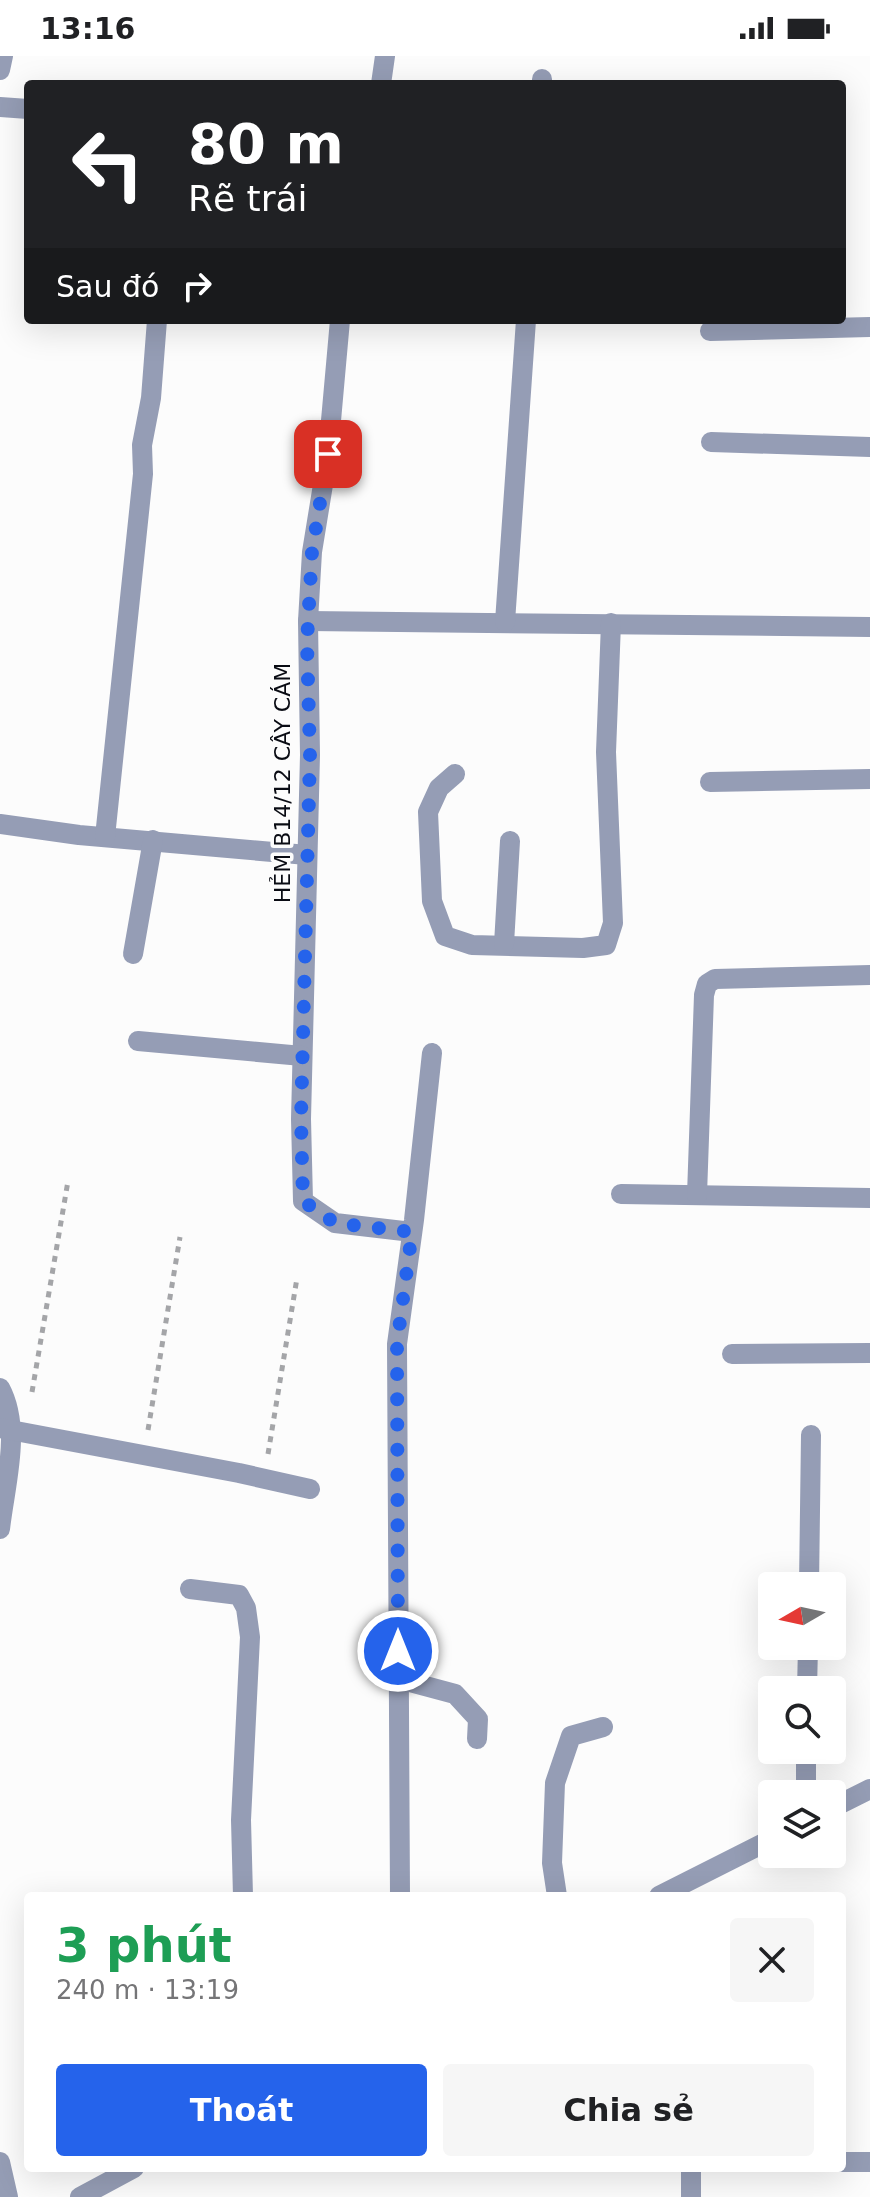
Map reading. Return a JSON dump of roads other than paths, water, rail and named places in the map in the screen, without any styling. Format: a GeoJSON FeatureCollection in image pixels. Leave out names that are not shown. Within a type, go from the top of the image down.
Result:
{"type":"FeatureCollection","features":[{"type":"Feature","properties":{"kind":"street"},"geometry":{"type":"LineString","coordinates":[[0,70],[3,56]]}},
{"type":"Feature","properties":{"kind":"street"},"geometry":{"type":"LineString","coordinates":[[382,80],[385,56]]}},
{"type":"Feature","properties":{"kind":"street"},"geometry":{"type":"LineString","coordinates":[[0,107],[24,109]]}},
{"type":"Feature","properties":{"kind":"street"},"geometry":{"type":"LineString","coordinates":[[105,837],[143,474],[142,445],[151,398],[157,324]]}},
{"type":"Feature","properties":{"kind":"street","name":"HẺM B14/12 CÂY CÁM"},"geometry":{"type":"LineString","coordinates":[[340,324],[328,454],[312,552],[308,621],[310,755],[302,1056],[303,1201],[335,1223],[412,1232]]}},
{"type":"Feature","properties":{"kind":"street"},"geometry":{"type":"LineString","coordinates":[[505,622],[526,324]]}},
{"type":"Feature","properties":{"kind":"street"},"geometry":{"type":"LineString","coordinates":[[710,331],[870,327]]}},
{"type":"Feature","properties":{"kind":"street"},"geometry":{"type":"LineString","coordinates":[[711,442],[870,447]]}},
{"type":"Feature","properties":{"kind":"street"},"geometry":{"type":"LineString","coordinates":[[308,621],[870,627]]}},
{"type":"Feature","properties":{"kind":"street"},"geometry":{"type":"LineString","coordinates":[[455,774],[439,788],[428,812],[432,901],[445,936],[472,945],[583,948],[606,945],[613,923],[606,752],[611,623]]}},
{"type":"Feature","properties":{"kind":"street"},"geometry":{"type":"LineString","coordinates":[[710,782],[870,779]]}},
{"type":"Feature","properties":{"kind":"street"},"geometry":{"type":"LineString","coordinates":[[0,824],[307,855]]}},
{"type":"Feature","properties":{"kind":"street"},"geometry":{"type":"LineString","coordinates":[[133,954],[153,840]]}},
{"type":"Feature","properties":{"kind":"street"},"geometry":{"type":"LineString","coordinates":[[504,944],[510,841]]}},
{"type":"Feature","properties":{"kind":"street"},"geometry":{"type":"LineString","coordinates":[[697,1195],[704,995],[707,984],[715,979],[870,975]]}},
{"type":"Feature","properties":{"kind":"street"},"geometry":{"type":"LineString","coordinates":[[138,1041],[302,1056]]}},
{"type":"Feature","properties":{"kind":"street"},"geometry":{"type":"LineString","coordinates":[[400,1892],[397,1344],[432,1053]]}},
{"type":"Feature","properties":{"kind":"street"},"geometry":{"type":"LineString","coordinates":[[621,1194],[870,1198]]}},
{"type":"Feature","properties":{"kind":"street"},"geometry":{"type":"LineString","coordinates":[[732,1354],[870,1353]]}},
{"type":"Feature","properties":{"kind":"street"},"geometry":{"type":"LineString","coordinates":[[0,1388],[9,1404],[12,1430],[0,1529]]}},
{"type":"Feature","properties":{"kind":"street"},"geometry":{"type":"LineString","coordinates":[[12,1430],[310,1489]]}},
{"type":"Feature","properties":{"kind":"street"},"geometry":{"type":"LineString","coordinates":[[809,1572],[811,1435]]}},
{"type":"Feature","properties":{"kind":"street"},"geometry":{"type":"LineString","coordinates":[[190,1589],[239,1595],[246,1608],[250,1637],[241,1820],[243,1892]]}},
{"type":"Feature","properties":{"kind":"street"},"geometry":{"type":"LineString","coordinates":[[399,1679],[455,1694],[478,1719],[477,1739]]}},
{"type":"Feature","properties":{"kind":"street"},"geometry":{"type":"LineString","coordinates":[[556,1892],[552,1863],[555,1783],[571,1736],[603,1727]]}},
{"type":"Feature","properties":{"kind":"street"},"geometry":{"type":"LineString","coordinates":[[846,1801],[870,1789]]}},
{"type":"Feature","properties":{"kind":"street"},"geometry":{"type":"LineString","coordinates":[[690,1888],[758,1847]]}},
{"type":"Feature","properties":{"kind":"street"},"geometry":{"type":"LineString","coordinates":[[0,2162],[8,2197]]}},
{"type":"Feature","properties":{"kind":"street"},"geometry":{"type":"LineString","coordinates":[[846,2162],[870,2162]]}},
{"type":"Feature","properties":{"kind":"street"},"geometry":{"type":"LineString","coordinates":[[80,2197],[127,2172]]}},
{"type":"Feature","properties":{"kind":"street"},"geometry":{"type":"LineString","coordinates":[[691,2172],[691,2197]]}}]}
